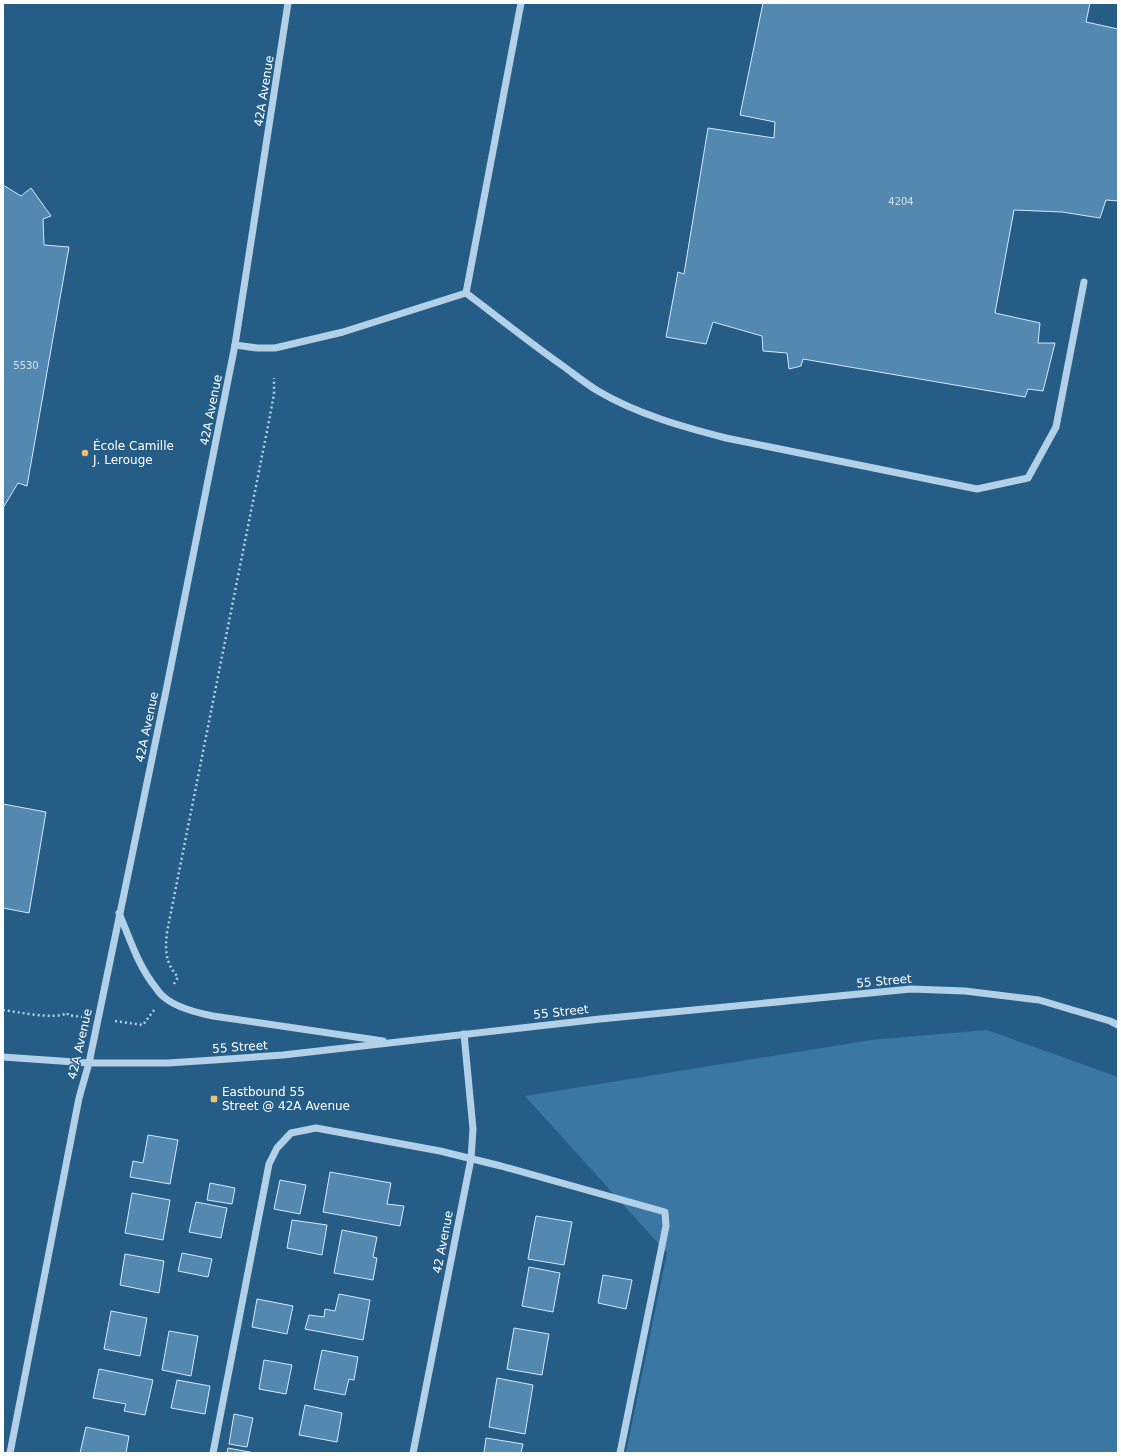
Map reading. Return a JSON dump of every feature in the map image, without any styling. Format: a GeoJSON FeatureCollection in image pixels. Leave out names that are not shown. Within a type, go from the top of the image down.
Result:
{"type":"FeatureCollection","features":[{"type":"Feature","properties":{"kind":"street","name":"42A Avenue"},"geometry":{"type":"LineString","coordinates":[[10,1453],[79,1098],[89,1063],[166,691],[235,345],[288,3]]}},
{"type":"Feature","properties":{"kind":"street"},"geometry":{"type":"LineString","coordinates":[[466,293],[521,3]]}},
{"type":"Feature","properties":{"kind":"street"},"geometry":{"type":"LineString","coordinates":[[466,293],[539,349],[598,391],[623,404],[665,421],[726,438],[977,489],[1028,478],[1056,427],[1084,282]]}},
{"type":"Feature","properties":{"kind":"street"},"geometry":{"type":"LineString","coordinates":[[235,345],[257,348],[274,348],[343,332],[466,293]]}},
{"type":"Feature","properties":{"kind":"street"},"geometry":{"type":"LineString","coordinates":[[119,913],[140,963],[149,979],[164,997],[177,1004],[192,1011],[213,1016],[393,1043]]}},
{"type":"Feature","properties":{"kind":"street","name":"55 Street"},"geometry":{"type":"LineString","coordinates":[[3,1058],[89,1063],[168,1063],[282,1055],[600,1019],[911,989],[965,991],[1039,1000],[1110,1021],[1118,1025]]}},
{"type":"Feature","properties":{"kind":"street","name":"42 Avenue"},"geometry":{"type":"LineString","coordinates":[[413,1453],[471,1160],[473,1129],[464,1034]]}},
{"type":"Feature","properties":{"kind":"street"},"geometry":{"type":"LineString","coordinates":[[213,1453],[269,1164],[277,1148],[291,1133],[316,1128],[440,1151],[471,1160],[509,1168],[664,1212],[666,1226],[620,1453]]}},
{"type":"Feature","properties":{"kind":"path"},"geometry":{"type":"LineString","coordinates":[[171,987],[178,977],[171,970],[168,963],[166,951],[167,932],[269,421],[274,394],[274,378]]}},
{"type":"Feature","properties":{"kind":"path"},"geometry":{"type":"LineString","coordinates":[[3,1010],[49,1016],[63,1016],[67,1013],[68,1015]]}},
{"type":"Feature","properties":{"kind":"path"},"geometry":{"type":"LineString","coordinates":[[132,1023],[143,1025],[153,1012]]}},
{"type":"Feature","properties":{"kind":"shaded area"},"geometry":{"type":"Polygon","coordinates":[[[987,1030],[1118,1077],[1118,1453],[626,1453],[667,1253],[525,1096],[871,1040],[987,1030]]]}},
{"type":"Feature","properties":{"kind":"building"},"geometry":{"type":"Polygon","coordinates":[[[763,3],[1090,3],[1086,22],[1118,29],[1118,201],[1106,200],[1100,218],[1062,212],[1014,210],[995,313],[1040,323],[1038,343],[1055,343],[1043,391],[1028,389],[1025,397],[803,359],[801,366],[789,369],[787,353],[763,351],[762,336],[713,322],[706,344],[666,337],[678,272],[684,274],[708,128],[774,138],[775,122],[740,115],[763,3]]]}},
{"type":"Feature","properties":{"kind":"building"},"geometry":{"type":"Polygon","coordinates":[[[3,185],[21,196],[31,188],[51,216],[43,219],[44,245],[69,247],[27,486],[18,483],[3,508],[3,185]]]}},
{"type":"Feature","properties":{"kind":"building"},"geometry":{"type":"Polygon","coordinates":[[[3,804],[46,812],[29,913],[3,908],[3,804]]]}},
{"type":"Feature","properties":{"kind":"building"},"geometry":{"type":"Polygon","coordinates":[[[148,1135],[178,1140],[170,1184],[130,1177],[133,1161],[143,1163],[148,1135]]]}},
{"type":"Feature","properties":{"kind":"building"},"geometry":{"type":"Polygon","coordinates":[[[330,1172],[391,1183],[387,1204],[404,1206],[400,1226],[323,1212],[330,1172]]]}},
{"type":"Feature","properties":{"kind":"building"},"geometry":{"type":"Polygon","coordinates":[[[280,1180],[306,1185],[300,1214],[274,1209],[280,1180]]]}},
{"type":"Feature","properties":{"kind":"building"},"geometry":{"type":"Polygon","coordinates":[[[210,1183],[235,1188],[232,1204],[207,1200],[210,1183]]]}},
{"type":"Feature","properties":{"kind":"building"},"geometry":{"type":"Polygon","coordinates":[[[132,1193],[170,1200],[163,1240],[125,1233],[132,1193]]]}},
{"type":"Feature","properties":{"kind":"building"},"geometry":{"type":"Polygon","coordinates":[[[196,1202],[227,1208],[221,1238],[189,1232],[196,1202]]]}},
{"type":"Feature","properties":{"kind":"building"},"geometry":{"type":"Polygon","coordinates":[[[536,1216],[572,1222],[564,1265],[528,1259],[536,1216]]]}},
{"type":"Feature","properties":{"kind":"building"},"geometry":{"type":"Polygon","coordinates":[[[292,1220],[327,1225],[322,1255],[287,1248],[292,1220]]]}},
{"type":"Feature","properties":{"kind":"building"},"geometry":{"type":"Polygon","coordinates":[[[342,1230],[377,1237],[373,1257],[377,1258],[373,1280],[334,1273],[342,1230]]]}},
{"type":"Feature","properties":{"kind":"building"},"geometry":{"type":"Polygon","coordinates":[[[182,1253],[212,1259],[208,1277],[178,1271],[182,1253]]]}},
{"type":"Feature","properties":{"kind":"building"},"geometry":{"type":"Polygon","coordinates":[[[125,1254],[164,1261],[159,1293],[120,1285],[125,1254]]]}},
{"type":"Feature","properties":{"kind":"building"},"geometry":{"type":"Polygon","coordinates":[[[529,1267],[560,1273],[553,1312],[522,1306],[529,1267]]]}},
{"type":"Feature","properties":{"kind":"building"},"geometry":{"type":"Polygon","coordinates":[[[603,1275],[632,1280],[626,1309],[598,1303],[603,1275]]]}},
{"type":"Feature","properties":{"kind":"building"},"geometry":{"type":"Polygon","coordinates":[[[339,1294],[370,1300],[363,1340],[305,1329],[309,1315],[324,1317],[325,1309],[335,1311],[339,1294]]]}},
{"type":"Feature","properties":{"kind":"building"},"geometry":{"type":"Polygon","coordinates":[[[257,1299],[293,1306],[287,1334],[252,1327],[257,1299]]]}},
{"type":"Feature","properties":{"kind":"building"},"geometry":{"type":"Polygon","coordinates":[[[111,1311],[147,1318],[140,1356],[104,1349],[111,1311]]]}},
{"type":"Feature","properties":{"kind":"building"},"geometry":{"type":"Polygon","coordinates":[[[514,1328],[549,1334],[542,1375],[507,1369],[514,1328]]]}},
{"type":"Feature","properties":{"kind":"building"},"geometry":{"type":"Polygon","coordinates":[[[169,1331],[198,1336],[191,1376],[162,1370],[169,1331]]]}},
{"type":"Feature","properties":{"kind":"building"},"geometry":{"type":"Polygon","coordinates":[[[322,1350],[358,1357],[354,1380],[349,1379],[345,1395],[314,1389],[322,1350]]]}},
{"type":"Feature","properties":{"kind":"building"},"geometry":{"type":"Polygon","coordinates":[[[264,1360],[292,1365],[286,1394],[259,1389],[264,1360]]]}},
{"type":"Feature","properties":{"kind":"building"},"geometry":{"type":"Polygon","coordinates":[[[99,1369],[153,1380],[145,1415],[124,1411],[126,1404],[93,1398],[99,1369]]]}},
{"type":"Feature","properties":{"kind":"building"},"geometry":{"type":"Polygon","coordinates":[[[497,1378],[533,1385],[525,1434],[489,1427],[497,1378]]]}},
{"type":"Feature","properties":{"kind":"building"},"geometry":{"type":"Polygon","coordinates":[[[177,1380],[210,1386],[205,1414],[171,1408],[177,1380]]]}},
{"type":"Feature","properties":{"kind":"building"},"geometry":{"type":"Polygon","coordinates":[[[305,1405],[342,1413],[337,1442],[299,1435],[305,1405]]]}},
{"type":"Feature","properties":{"kind":"building"},"geometry":{"type":"Polygon","coordinates":[[[234,1414],[253,1418],[247,1447],[229,1444],[234,1414]]]}},
{"type":"Feature","properties":{"kind":"building"},"geometry":{"type":"Polygon","coordinates":[[[86,1427],[129,1436],[126,1453],[80,1453],[86,1427]]]}},
{"type":"Feature","properties":{"kind":"building"},"geometry":{"type":"Polygon","coordinates":[[[486,1438],[523,1444],[521,1453],[484,1453],[486,1438]]]}},
{"type":"Feature","properties":{"kind":"building"},"geometry":{"type":"Polygon","coordinates":[[[228,1448],[255,1453],[227,1453],[228,1448]]]}},
{"type":"Feature","properties":{"kind":"place","name":"École Camille J. Lerouge"},"geometry":{"type":"Point","coordinates":[85,453]}},
{"type":"Feature","properties":{"kind":"place","name":"Eastbound 55 Street @ 42A Avenue"},"geometry":{"type":"Point","coordinates":[214,1099]}}]}
